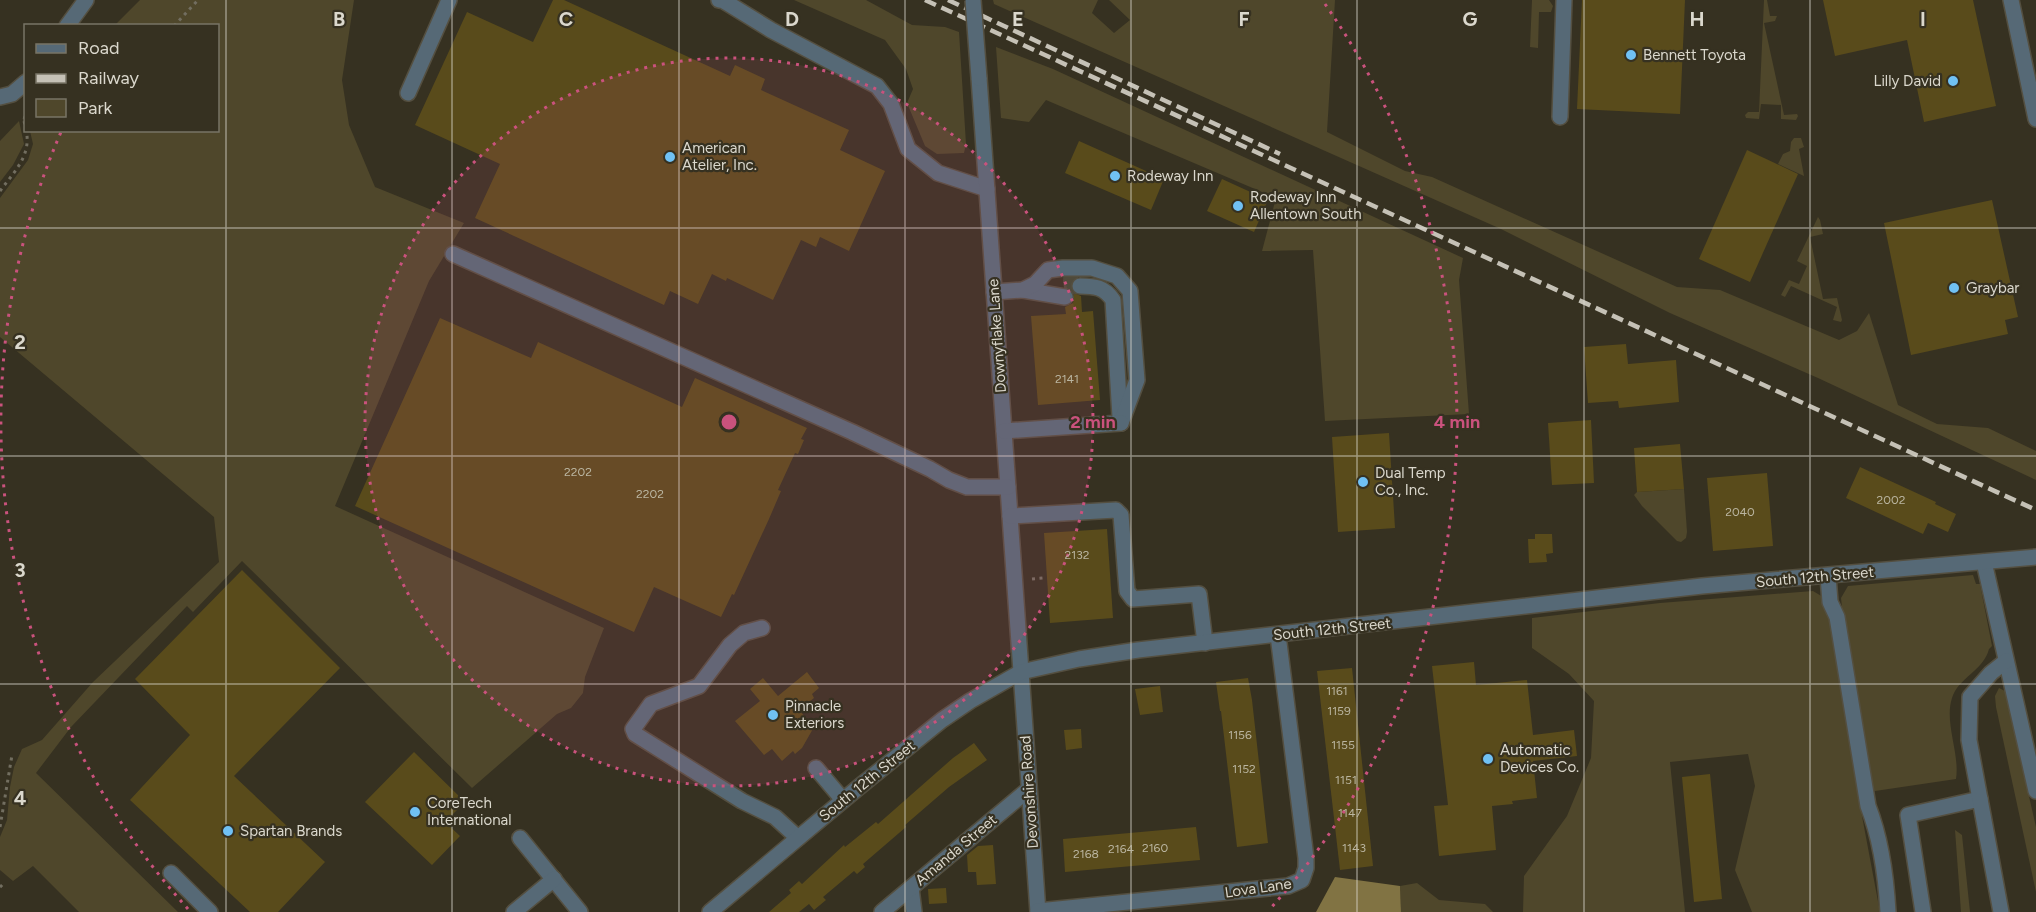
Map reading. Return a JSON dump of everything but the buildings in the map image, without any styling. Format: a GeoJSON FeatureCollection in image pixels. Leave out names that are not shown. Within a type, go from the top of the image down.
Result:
{"type":"FeatureCollection","features":[{"type":"Feature","properties":{"kind":"street"},"geometry":{"type":"LineString","coordinates":[[68,24],[86,0]]}},
{"type":"Feature","properties":{"kind":"street"},"geometry":{"type":"LineString","coordinates":[[408,93],[449,0]]}},
{"type":"Feature","properties":{"kind":"street"},"geometry":{"type":"LineString","coordinates":[[719,0],[877,86],[891,104],[908,149],[938,173],[987,189]]}},
{"type":"Feature","properties":{"kind":"street","name":"Downyflake Lane"},"geometry":{"type":"LineString","coordinates":[[973,0],[1021,672]]}},
{"type":"Feature","properties":{"kind":"street"},"geometry":{"type":"LineString","coordinates":[[1560,117],[1564,0]]}},
{"type":"Feature","properties":{"kind":"street"},"geometry":{"type":"LineString","coordinates":[[2011,0],[2036,119]]}},
{"type":"Feature","properties":{"kind":"street"},"geometry":{"type":"LineString","coordinates":[[0,97],[12,94],[24,84]]}},
{"type":"Feature","properties":{"kind":"street"},"geometry":{"type":"LineString","coordinates":[[453,254],[852,432],[949,480],[968,487],[1008,487]]}},
{"type":"Feature","properties":{"kind":"street"},"geometry":{"type":"LineString","coordinates":[[1023,290],[1035,284],[1048,270],[1077,267],[1106,271],[1117,276],[1130,291],[1137,380],[1121,423]]}},
{"type":"Feature","properties":{"kind":"street"},"geometry":{"type":"LineString","coordinates":[[1080,286],[1100,287],[1108,292],[1113,300],[1121,423]]}},
{"type":"Feature","properties":{"kind":"street"},"geometry":{"type":"LineString","coordinates":[[994,292],[1064,287]]}},
{"type":"Feature","properties":{"kind":"street"},"geometry":{"type":"LineString","coordinates":[[1004,431],[1121,423]]}},
{"type":"Feature","properties":{"kind":"street"},"geometry":{"type":"LineString","coordinates":[[1010,516],[1116,510],[1121,515],[1127,591],[1133,599],[1198,594],[1205,643]]}},
{"type":"Feature","properties":{"kind":"street","name":"South 12th Street"},"geometry":{"type":"LineString","coordinates":[[710,912],[942,720],[1021,672],[1079,659],[1205,643],[1702,586],[2036,557]]}},
{"type":"Feature","properties":{"kind":"street"},"geometry":{"type":"LineString","coordinates":[[1984,562],[2036,791]]}},
{"type":"Feature","properties":{"kind":"street"},"geometry":{"type":"LineString","coordinates":[[1827,576],[1868,806],[1875,825],[1885,876],[1888,912]]}},
{"type":"Feature","properties":{"kind":"street"},"geometry":{"type":"LineString","coordinates":[[762,628],[744,633],[730,645],[699,686],[651,704],[633,729],[635,734],[742,801],[775,817],[798,838]]}},
{"type":"Feature","properties":{"kind":"street","name":"Lova Lane"},"geometry":{"type":"LineString","coordinates":[[1038,912],[1288,886],[1302,880],[1306,858],[1278,635]]}},
{"type":"Feature","properties":{"kind":"street"},"geometry":{"type":"LineString","coordinates":[[2001,912],[1969,740],[1970,697],[1991,673],[2006,661]]}},
{"type":"Feature","properties":{"kind":"street","name":"Devonshire Road"},"geometry":{"type":"LineString","coordinates":[[1021,672],[1038,912]]}},
{"type":"Feature","properties":{"kind":"street"},"geometry":{"type":"LineString","coordinates":[[816,768],[843,800]]}},
{"type":"Feature","properties":{"kind":"street","name":"Amanda Street"},"geometry":{"type":"LineString","coordinates":[[882,912],[1029,789]]}},
{"type":"Feature","properties":{"kind":"street"},"geometry":{"type":"LineString","coordinates":[[1923,912],[1908,814],[1980,799]]}},
{"type":"Feature","properties":{"kind":"street"},"geometry":{"type":"LineString","coordinates":[[520,838],[580,912]]}},
{"type":"Feature","properties":{"kind":"street"},"geometry":{"type":"LineString","coordinates":[[171,873],[210,912]]}},
{"type":"Feature","properties":{"kind":"street"},"geometry":{"type":"LineString","coordinates":[[514,912],[554,879]]}},
{"type":"Feature","properties":{"kind":"street"},"geometry":{"type":"LineString","coordinates":[[911,888],[914,912]]}},
{"type":"Feature","properties":{"kind":"path"},"geometry":{"type":"LineString","coordinates":[[176,24],[198,0]]}},
{"type":"Feature","properties":{"kind":"path"},"geometry":{"type":"LineString","coordinates":[[0,191],[27,151],[26,132]]}},
{"type":"Feature","properties":{"kind":"path"},"geometry":{"type":"LineString","coordinates":[[1032,579],[1043,578]]}},
{"type":"Feature","properties":{"kind":"path"},"geometry":{"type":"LineString","coordinates":[[0,827],[12,755]]}},
{"type":"Feature","properties":{"kind":"path"},"geometry":{"type":"LineString","coordinates":[[0,885],[5,890]]}},
{"type":"Feature","properties":{"kind":"green space"},"geometry":{"type":"Polygon","coordinates":[[[140,0],[354,0],[342,80],[349,125],[375,187],[464,223],[429,281],[335,506],[604,628],[585,677],[583,693],[571,708],[557,714],[472,788],[242,561],[193,612],[187,606],[71,727],[36,773],[178,912],[79,912],[33,866],[13,881],[0,870],[0,837],[7,820],[14,767],[22,749],[42,740],[93,682],[219,562],[214,517],[0,337],[0,198],[28,160],[33,144],[30,132],[219,132],[219,24],[116,24],[140,0]]]}},
{"type":"Feature","properties":{"kind":"green space"},"geometry":{"type":"Polygon","coordinates":[[[794,0],[866,0],[912,25],[945,27],[959,32],[966,144],[964,153],[937,154],[925,146],[907,103],[913,89],[906,69],[885,40],[794,0]]]}},
{"type":"Feature","properties":{"kind":"green space"},"geometry":{"type":"Polygon","coordinates":[[[993,0],[1098,0],[1092,13],[1114,33],[1130,20],[1109,0],[1335,0],[1327,132],[1405,171],[1432,177],[1677,287],[1720,290],[1839,340],[1857,331],[1869,313],[1898,405],[1937,424],[1988,428],[2036,451],[2036,480],[1818,378],[1670,313],[1501,229],[994,4],[993,0]]]}},
{"type":"Feature","properties":{"kind":"green space"},"geometry":{"type":"Polygon","coordinates":[[[1532,0],[1549,0],[1553,6],[1551,12],[1539,12],[1538,48],[1530,47],[1532,0]]]}},
{"type":"Feature","properties":{"kind":"green space"},"geometry":{"type":"Polygon","coordinates":[[[1764,0],[1767,0],[1770,16],[1777,16],[1775,21],[1764,23],[1784,115],[1797,114],[1796,120],[1781,119],[1781,105],[1761,104],[1759,119],[1746,118],[1745,115],[1748,112],[1759,112],[1764,0]]]}},
{"type":"Feature","properties":{"kind":"green space"},"geometry":{"type":"Polygon","coordinates":[[[996,47],[1053,69],[1463,258],[1459,280],[1469,414],[1325,421],[1313,250],[1262,251],[1276,198],[1046,100],[1029,122],[1001,118],[996,47]]]}},
{"type":"Feature","properties":{"kind":"green space"},"geometry":{"type":"Polygon","coordinates":[[[19,121],[24,144],[13,165],[0,182],[0,141],[19,121]]]}},
{"type":"Feature","properties":{"kind":"green space"},"geometry":{"type":"Polygon","coordinates":[[[1794,138],[1801,138],[1804,147],[1799,149],[1804,176],[1778,164],[1783,154],[1790,151],[1794,138]]]}},
{"type":"Feature","properties":{"kind":"green space"},"geometry":{"type":"Polygon","coordinates":[[[1818,217],[1823,234],[1810,237],[1823,299],[1837,298],[1841,322],[1833,320],[1837,307],[1791,286],[1785,297],[1781,295],[1789,280],[1799,284],[1807,266],[1797,261],[1818,217]]]}},
{"type":"Feature","properties":{"kind":"green space"},"geometry":{"type":"Polygon","coordinates":[[[1684,489],[1687,532],[1686,538],[1681,542],[1677,541],[1642,506],[1634,495],[1637,492],[1684,489]]]}},
{"type":"Feature","properties":{"kind":"green space"},"geometry":{"type":"Polygon","coordinates":[[[1973,575],[1976,584],[1980,584],[1992,646],[1982,663],[1960,685],[1952,698],[1950,718],[1957,769],[1956,779],[1875,791],[1872,789],[1845,635],[1841,598],[1848,586],[1973,575]]]}},
{"type":"Feature","properties":{"kind":"green space"},"geometry":{"type":"Polygon","coordinates":[[[1813,591],[1823,597],[1831,614],[1862,816],[1880,912],[1752,912],[1735,870],[1755,786],[1748,754],[1670,762],[1685,912],[1523,912],[1524,876],[1567,816],[1591,758],[1594,701],[1569,674],[1532,648],[1532,618],[1660,603],[1813,591]]]}},
{"type":"Feature","properties":{"kind":"green space"},"geometry":{"type":"Polygon","coordinates":[[[1999,688],[2005,691],[2036,827],[2036,892],[1996,707],[1995,696],[1999,688]]]}},
{"type":"Feature","properties":{"kind":"green space"},"geometry":{"type":"Polygon","coordinates":[[[1955,830],[1962,835],[1970,912],[1961,912],[1955,830]]]}},
{"type":"Feature","properties":{"kind":"green space"},"geometry":{"type":"Polygon","coordinates":[[[1417,883],[1439,900],[1485,904],[1493,912],[1401,912],[1400,886],[1417,883]]]}},
{"type":"Feature","properties":{"kind":"shaded area"},"geometry":{"type":"Polygon","coordinates":[[[1335,877],[1400,886],[1401,912],[1316,912],[1335,877]]]}},
{"type":"Feature","properties":{"kind":"tunnel"},"geometry":{"type":"LineString","coordinates":[[1063,277],[1080,275]]}},
{"type":"Feature","properties":{"kind":"tunnel"},"geometry":{"type":"LineString","coordinates":[[1064,288],[1080,286]]}},
{"type":"Feature","properties":{"kind":"railway"},"geometry":{"type":"LineString","coordinates":[[925,0],[2036,510]]}},
{"type":"Feature","properties":{"kind":"railway"},"geometry":{"type":"LineString","coordinates":[[948,0],[1280,154]]}},
{"type":"Feature","properties":{"kind":"place","name":"Bennett Toyota"},"geometry":{"type":"Point","coordinates":[1631,55]}},
{"type":"Feature","properties":{"kind":"place","name":"Lilly David"},"geometry":{"type":"Point","coordinates":[1953,81]}},
{"type":"Feature","properties":{"kind":"place","name":"American Atelier, Inc."},"geometry":{"type":"Point","coordinates":[670,157]}},
{"type":"Feature","properties":{"kind":"place","name":"Rodeway Inn"},"geometry":{"type":"Point","coordinates":[1115,176]}},
{"type":"Feature","properties":{"kind":"place","name":"Rodeway Inn Allentown South"},"geometry":{"type":"Point","coordinates":[1238,206]}},
{"type":"Feature","properties":{"kind":"place","name":"Graybar"},"geometry":{"type":"Point","coordinates":[1954,288]}},
{"type":"Feature","properties":{"kind":"place","name":"Dual Temp Co., Inc."},"geometry":{"type":"Point","coordinates":[1363,482]}},
{"type":"Feature","properties":{"kind":"place","name":"Pinnacle Exteriors"},"geometry":{"type":"Point","coordinates":[773,715]}},
{"type":"Feature","properties":{"kind":"place","name":"Automatic Devices Co."},"geometry":{"type":"Point","coordinates":[1488,759]}},
{"type":"Feature","properties":{"kind":"place","name":"CoreTech International"},"geometry":{"type":"Point","coordinates":[415,812]}},
{"type":"Feature","properties":{"kind":"place","name":"Spartan Brands"},"geometry":{"type":"Point","coordinates":[228,831]}}]}
